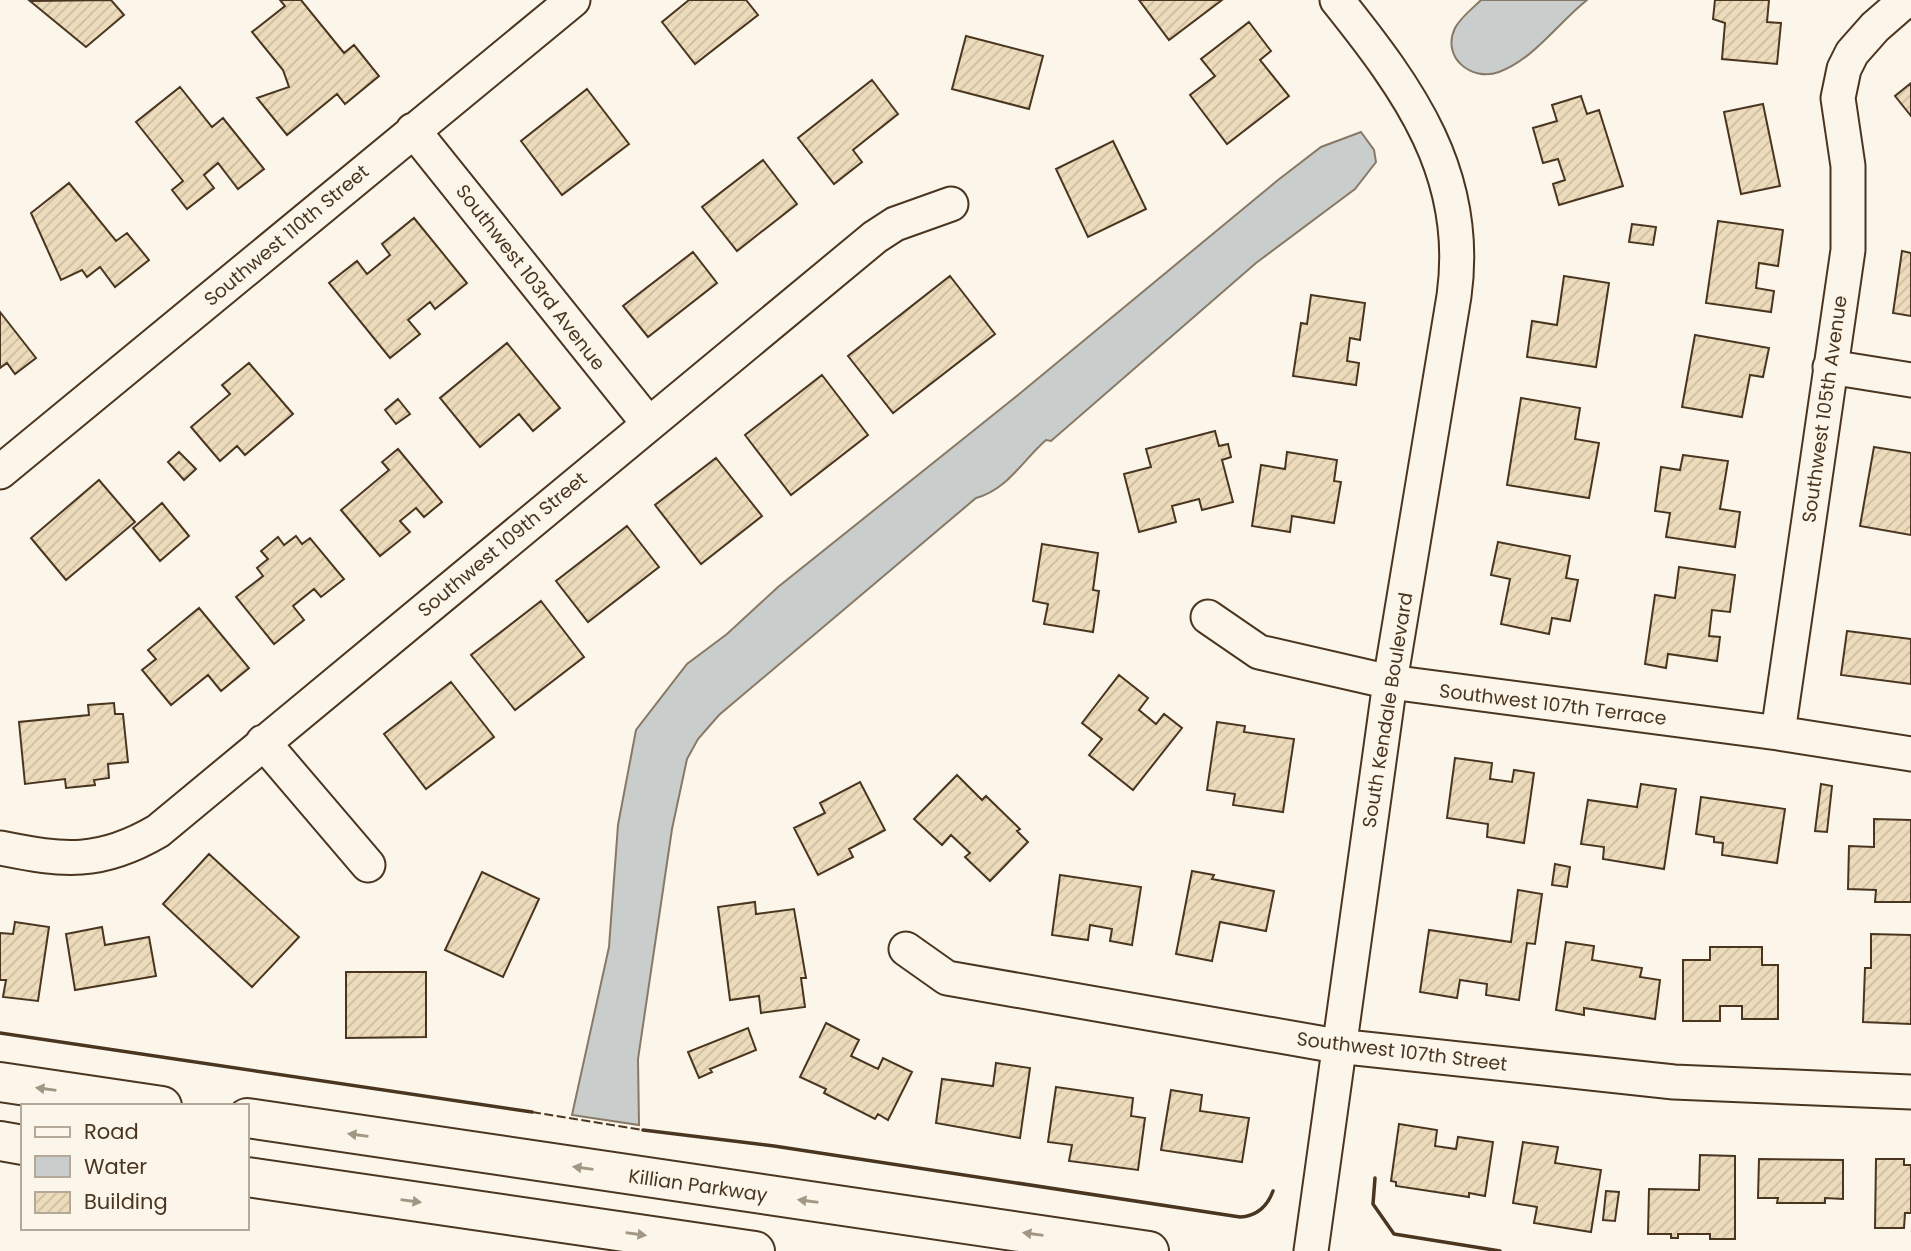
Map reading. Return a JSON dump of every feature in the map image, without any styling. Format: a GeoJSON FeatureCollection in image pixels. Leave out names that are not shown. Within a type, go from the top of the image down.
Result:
{"type":"FeatureCollection","features":[{"type":"Feature","properties":{"kind":"main road"},"geometry":{"type":"LineString","coordinates":[[0,1082],[148,1104]]}},
{"type":"Feature","properties":{"kind":"main road","name":"Killian Parkway"},"geometry":{"type":"LineString","coordinates":[[248,1118],[1149,1251]]}},
{"type":"Feature","properties":{"kind":"main road"},"geometry":{"type":"LineString","coordinates":[[0,1141],[21,1145]]}},
{"type":"Feature","properties":{"kind":"main road"},"geometry":{"type":"LineString","coordinates":[[248,1177],[755,1251]]}},
{"type":"Feature","properties":{"kind":"street","name":"Southwest 110th Street"},"geometry":{"type":"LineString","coordinates":[[0,472],[573,0]]}},
{"type":"Feature","properties":{"kind":"street","name":"South Kendale Boulevard"},"geometry":{"type":"LineString","coordinates":[[1311,1251],[1337,1046],[1390,682],[1457,275],[1457,229],[1443,170],[1429,133],[1408,93],[1337,0]]}},
{"type":"Feature","properties":{"kind":"street","name":"Southwest 105th Avenue"},"geometry":{"type":"LineString","coordinates":[[1778,733],[1849,226],[1848,166],[1839,112],[1841,85],[1848,61],[1863,39],[1906,0]]}},
{"type":"Feature","properties":{"kind":"street","name":"Southwest 103rd Avenue"},"geometry":{"type":"LineString","coordinates":[[413,130],[648,424]]}},
{"type":"Feature","properties":{"kind":"street","name":"Southwest 109th Street"},"geometry":{"type":"LineString","coordinates":[[0,848],[93,858],[134,846],[169,823],[263,742],[885,229],[951,204]]}},
{"type":"Feature","properties":{"kind":"street"},"geometry":{"type":"LineString","coordinates":[[1829,367],[1911,380]]}},
{"type":"Feature","properties":{"kind":"street","name":"Southwest 107th Terrace"},"geometry":{"type":"LineString","coordinates":[[1208,617],[1259,652],[1390,682],[1778,733],[1911,754]]}},
{"type":"Feature","properties":{"kind":"street"},"geometry":{"type":"LineString","coordinates":[[263,742],[368,865]]}},
{"type":"Feature","properties":{"kind":"street","name":"Southwest 107th Street"},"geometry":{"type":"LineString","coordinates":[[906,949],[947,978],[1337,1046],[1674,1083],[1911,1092]]}},
{"type":"Feature","properties":{"kind":"water"},"geometry":{"type":"Polygon","coordinates":[[[1481,0],[1587,0],[1523,58],[1499,72],[1488,74],[1469,70],[1461,65],[1452,49],[1457,24],[1481,0]]]}},
{"type":"Feature","properties":{"kind":"water"},"geometry":{"type":"Polygon","coordinates":[[[1361,132],[1374,150],[1376,162],[1355,189],[1256,263],[1051,441],[1046,440],[1006,481],[976,498],[719,715],[698,739],[687,759],[672,829],[638,1059],[639,1125],[572,1115],[609,947],[618,825],[636,730],[687,664],[727,634],[778,587],[1018,395],[1278,180],[1321,147],[1361,132]]]}},
{"type":"Feature","properties":{"kind":"building"},"geometry":{"type":"Polygon","coordinates":[[[111,0],[124,15],[86,47],[30,1],[111,0]]]}},
{"type":"Feature","properties":{"kind":"building"},"geometry":{"type":"Polygon","coordinates":[[[280,0],[301,0],[344,53],[354,45],[379,76],[345,104],[337,94],[287,135],[257,98],[289,87],[283,70],[252,32],[285,6],[280,0]]]}},
{"type":"Feature","properties":{"kind":"building"},"geometry":{"type":"Polygon","coordinates":[[[689,0],[746,0],[758,15],[695,64],[662,22],[689,0]]]}},
{"type":"Feature","properties":{"kind":"building"},"geometry":{"type":"Polygon","coordinates":[[[1139,0],[1222,0],[1169,40],[1139,0]]]}},
{"type":"Feature","properties":{"kind":"building"},"geometry":{"type":"Polygon","coordinates":[[[1715,0],[1769,0],[1767,22],[1781,23],[1777,64],[1722,59],[1725,23],[1713,19],[1715,0]]]}},
{"type":"Feature","properties":{"kind":"building"},"geometry":{"type":"Polygon","coordinates":[[[1249,22],[1271,51],[1260,60],[1289,96],[1227,144],[1190,95],[1215,76],[1201,59],[1249,22]]]}},
{"type":"Feature","properties":{"kind":"building"},"geometry":{"type":"Polygon","coordinates":[[[966,36],[1043,56],[1029,109],[952,89],[966,36]]]}},
{"type":"Feature","properties":{"kind":"building"},"geometry":{"type":"Polygon","coordinates":[[[872,80],[898,114],[853,150],[862,162],[834,184],[798,138],[872,80]]]}},
{"type":"Feature","properties":{"kind":"building"},"geometry":{"type":"Polygon","coordinates":[[[1911,83],[1911,116],[1895,96],[1911,83]]]}},
{"type":"Feature","properties":{"kind":"building"},"geometry":{"type":"Polygon","coordinates":[[[180,87],[212,127],[223,118],[264,169],[238,189],[218,163],[204,175],[214,188],[187,209],[172,190],[183,181],[136,122],[180,87]]]}},
{"type":"Feature","properties":{"kind":"building"},"geometry":{"type":"Polygon","coordinates":[[[587,89],[629,144],[562,195],[521,141],[587,89]]]}},
{"type":"Feature","properties":{"kind":"building"},"geometry":{"type":"Polygon","coordinates":[[[1581,96],[1587,114],[1599,110],[1623,186],[1559,205],[1553,184],[1565,180],[1558,159],[1543,163],[1533,128],[1557,121],[1552,105],[1581,96]]]}},
{"type":"Feature","properties":{"kind":"building"},"geometry":{"type":"Polygon","coordinates":[[[1763,104],[1780,186],[1741,194],[1724,112],[1763,104]]]}},
{"type":"Feature","properties":{"kind":"building"},"geometry":{"type":"Polygon","coordinates":[[[1113,141],[1146,209],[1088,237],[1056,169],[1113,141]]]}},
{"type":"Feature","properties":{"kind":"building"},"geometry":{"type":"Polygon","coordinates":[[[763,160],[797,204],[737,251],[702,207],[763,160]]]}},
{"type":"Feature","properties":{"kind":"building"},"geometry":{"type":"Polygon","coordinates":[[[69,183],[116,241],[127,233],[149,260],[115,287],[100,267],[87,277],[82,270],[61,280],[31,213],[69,183]]]}},
{"type":"Feature","properties":{"kind":"building"},"geometry":{"type":"Polygon","coordinates":[[[414,218],[467,283],[435,309],[430,302],[408,320],[420,334],[390,358],[329,283],[357,261],[367,274],[390,255],[382,244],[414,218]]]}},
{"type":"Feature","properties":{"kind":"building"},"geometry":{"type":"Polygon","coordinates":[[[1718,221],[1783,230],[1778,266],[1759,263],[1756,288],[1774,291],[1771,312],[1706,303],[1718,221]]]}},
{"type":"Feature","properties":{"kind":"building"},"geometry":{"type":"Polygon","coordinates":[[[1632,224],[1656,227],[1653,245],[1629,242],[1632,224]]]}},
{"type":"Feature","properties":{"kind":"building"},"geometry":{"type":"Polygon","coordinates":[[[1902,251],[1911,253],[1911,316],[1893,313],[1902,251]]]}},
{"type":"Feature","properties":{"kind":"building"},"geometry":{"type":"Polygon","coordinates":[[[693,252],[717,283],[648,337],[623,306],[693,252]]]}},
{"type":"Feature","properties":{"kind":"building"},"geometry":{"type":"Polygon","coordinates":[[[950,276],[995,334],[893,413],[848,356],[950,276]]]}},
{"type":"Feature","properties":{"kind":"building"},"geometry":{"type":"Polygon","coordinates":[[[1564,276],[1609,283],[1596,367],[1527,357],[1532,321],[1557,325],[1564,276]]]}},
{"type":"Feature","properties":{"kind":"building"},"geometry":{"type":"Polygon","coordinates":[[[1311,295],[1365,303],[1360,340],[1350,338],[1347,361],[1359,363],[1356,385],[1293,376],[1301,323],[1307,324],[1311,295]]]}},
{"type":"Feature","properties":{"kind":"building"},"geometry":{"type":"Polygon","coordinates":[[[0,312],[36,358],[15,374],[7,363],[0,368],[0,312]]]}},
{"type":"Feature","properties":{"kind":"building"},"geometry":{"type":"Polygon","coordinates":[[[1695,335],[1769,348],[1763,377],[1750,375],[1742,417],[1682,407],[1695,335]]]}},
{"type":"Feature","properties":{"kind":"building"},"geometry":{"type":"Polygon","coordinates":[[[507,343],[560,408],[533,431],[519,414],[480,447],[440,398],[507,343]]]}},
{"type":"Feature","properties":{"kind":"building"},"geometry":{"type":"Polygon","coordinates":[[[249,363],[293,414],[245,455],[237,446],[220,461],[191,427],[230,394],[222,385],[249,363]]]}},
{"type":"Feature","properties":{"kind":"building"},"geometry":{"type":"Polygon","coordinates":[[[822,375],[868,435],[791,495],[745,435],[822,375]]]}},
{"type":"Feature","properties":{"kind":"building"},"geometry":{"type":"Polygon","coordinates":[[[1521,398],[1580,408],[1575,439],[1599,443],[1589,498],[1507,485],[1521,398]]]}},
{"type":"Feature","properties":{"kind":"building"},"geometry":{"type":"Polygon","coordinates":[[[398,399],[410,414],[396,424],[385,410],[398,399]]]}},
{"type":"Feature","properties":{"kind":"building"},"geometry":{"type":"Polygon","coordinates":[[[1215,431],[1219,446],[1228,444],[1231,457],[1222,460],[1233,502],[1202,510],[1199,499],[1172,506],[1176,522],[1139,532],[1124,474],[1151,467],[1146,449],[1215,431]]]}},
{"type":"Feature","properties":{"kind":"building"},"geometry":{"type":"Polygon","coordinates":[[[1874,447],[1911,453],[1911,535],[1860,526],[1874,447]]]}},
{"type":"Feature","properties":{"kind":"building"},"geometry":{"type":"Polygon","coordinates":[[[398,449],[442,502],[424,517],[416,508],[400,521],[410,532],[380,556],[341,510],[389,470],[382,462],[398,449]]]}},
{"type":"Feature","properties":{"kind":"building"},"geometry":{"type":"Polygon","coordinates":[[[179,452],[196,469],[184,480],[168,462],[179,452]]]}},
{"type":"Feature","properties":{"kind":"building"},"geometry":{"type":"Polygon","coordinates":[[[1287,452],[1337,460],[1334,481],[1341,482],[1334,523],[1292,516],[1290,532],[1252,526],[1261,465],[1285,469],[1287,452]]]}},
{"type":"Feature","properties":{"kind":"building"},"geometry":{"type":"Polygon","coordinates":[[[1683,455],[1728,461],[1720,509],[1740,512],[1735,547],[1666,537],[1670,513],[1655,511],[1661,467],[1680,470],[1683,455]]]}},
{"type":"Feature","properties":{"kind":"building"},"geometry":{"type":"Polygon","coordinates":[[[716,458],[762,516],[701,564],[655,505],[716,458]]]}},
{"type":"Feature","properties":{"kind":"building"},"geometry":{"type":"Polygon","coordinates":[[[99,480],[135,522],[66,580],[31,538],[99,480]]]}},
{"type":"Feature","properties":{"kind":"building"},"geometry":{"type":"Polygon","coordinates":[[[162,503],[189,536],[160,561],[133,528],[162,503]]]}},
{"type":"Feature","properties":{"kind":"building"},"geometry":{"type":"Polygon","coordinates":[[[627,526],[659,567],[588,622],[556,581],[627,526]]]}},
{"type":"Feature","properties":{"kind":"building"},"geometry":{"type":"Polygon","coordinates":[[[296,536],[302,544],[310,538],[344,579],[321,597],[314,589],[293,606],[304,620],[274,644],[236,597],[263,576],[257,568],[268,559],[261,551],[278,537],[284,545],[296,536]]]}},
{"type":"Feature","properties":{"kind":"building"},"geometry":{"type":"Polygon","coordinates":[[[1498,542],[1570,556],[1566,578],[1578,580],[1570,621],[1552,618],[1549,634],[1501,624],[1510,579],[1491,575],[1498,542]]]}},
{"type":"Feature","properties":{"kind":"building"},"geometry":{"type":"Polygon","coordinates":[[[1042,544],[1098,553],[1093,590],[1099,591],[1093,632],[1044,624],[1048,604],[1033,601],[1042,544]]]}},
{"type":"Feature","properties":{"kind":"building"},"geometry":{"type":"Polygon","coordinates":[[[1679,567],[1735,575],[1730,612],[1712,610],[1709,636],[1720,637],[1717,661],[1668,654],[1666,668],[1645,664],[1655,595],[1675,598],[1679,567]]]}},
{"type":"Feature","properties":{"kind":"building"},"geometry":{"type":"Polygon","coordinates":[[[541,601],[584,657],[515,710],[471,655],[541,601]]]}},
{"type":"Feature","properties":{"kind":"building"},"geometry":{"type":"Polygon","coordinates":[[[199,608],[249,668],[221,691],[208,675],[171,705],[142,670],[156,659],[148,650],[199,608]]]}},
{"type":"Feature","properties":{"kind":"building"},"geometry":{"type":"Polygon","coordinates":[[[1847,631],[1911,639],[1911,684],[1841,675],[1847,631]]]}},
{"type":"Feature","properties":{"kind":"building"},"geometry":{"type":"Polygon","coordinates":[[[1119,675],[1148,698],[1139,710],[1156,724],[1164,714],[1182,728],[1133,790],[1089,755],[1102,739],[1082,723],[1119,675]]]}},
{"type":"Feature","properties":{"kind":"building"},"geometry":{"type":"Polygon","coordinates":[[[451,682],[494,737],[426,789],[384,734],[451,682]]]}},
{"type":"Feature","properties":{"kind":"building"},"geometry":{"type":"Polygon","coordinates":[[[114,703],[115,714],[123,714],[128,762],[108,764],[109,778],[94,780],[95,785],[66,788],[65,779],[25,784],[19,722],[89,715],[88,705],[114,703]]]}},
{"type":"Feature","properties":{"kind":"building"},"geometry":{"type":"Polygon","coordinates":[[[1217,722],[1245,726],[1244,732],[1294,739],[1283,812],[1233,805],[1235,794],[1207,790],[1217,722]]]}},
{"type":"Feature","properties":{"kind":"building"},"geometry":{"type":"Polygon","coordinates":[[[1455,758],[1492,763],[1490,779],[1512,782],[1514,770],[1534,773],[1524,843],[1487,837],[1488,824],[1447,818],[1455,758]]]}},
{"type":"Feature","properties":{"kind":"building"},"geometry":{"type":"Polygon","coordinates":[[[957,775],[982,800],[986,796],[1020,829],[1017,831],[1028,842],[990,881],[965,857],[970,853],[951,835],[942,845],[914,819],[957,775]]]}},
{"type":"Feature","properties":{"kind":"building"},"geometry":{"type":"Polygon","coordinates":[[[860,782],[885,830],[849,849],[853,857],[818,875],[794,828],[825,813],[820,803],[860,782]]]}},
{"type":"Feature","properties":{"kind":"building"},"geometry":{"type":"Polygon","coordinates":[[[1641,784],[1676,789],[1664,869],[1603,859],[1604,847],[1581,844],[1588,800],[1637,807],[1641,784]]]}},
{"type":"Feature","properties":{"kind":"building"},"geometry":{"type":"Polygon","coordinates":[[[1821,784],[1832,786],[1827,832],[1815,831],[1821,784]]]}},
{"type":"Feature","properties":{"kind":"building"},"geometry":{"type":"Polygon","coordinates":[[[1701,797],[1785,809],[1777,863],[1722,855],[1723,843],[1714,842],[1714,837],[1696,834],[1701,797]]]}},
{"type":"Feature","properties":{"kind":"building"},"geometry":{"type":"Polygon","coordinates":[[[1874,819],[1911,820],[1911,902],[1875,902],[1876,890],[1848,889],[1849,846],[1874,847],[1874,819]]]}},
{"type":"Feature","properties":{"kind":"building"},"geometry":{"type":"Polygon","coordinates":[[[209,854],[299,937],[252,987],[163,904],[209,854]]]}},
{"type":"Feature","properties":{"kind":"building"},"geometry":{"type":"Polygon","coordinates":[[[1555,864],[1570,867],[1567,887],[1552,885],[1555,864]]]}},
{"type":"Feature","properties":{"kind":"building"},"geometry":{"type":"Polygon","coordinates":[[[1192,871],[1214,875],[1212,879],[1274,891],[1266,931],[1220,922],[1212,961],[1176,954],[1192,871]]]}},
{"type":"Feature","properties":{"kind":"building"},"geometry":{"type":"Polygon","coordinates":[[[482,872],[539,899],[503,977],[445,950],[482,872]]]}},
{"type":"Feature","properties":{"kind":"building"},"geometry":{"type":"Polygon","coordinates":[[[1060,875],[1141,887],[1132,945],[1110,941],[1112,929],[1090,925],[1088,940],[1052,935],[1060,875]]]}},
{"type":"Feature","properties":{"kind":"building"},"geometry":{"type":"Polygon","coordinates":[[[1518,890],[1542,894],[1535,944],[1527,943],[1519,1000],[1486,995],[1487,984],[1460,980],[1457,998],[1420,992],[1429,930],[1511,942],[1518,890]]]}},
{"type":"Feature","properties":{"kind":"building"},"geometry":{"type":"Polygon","coordinates":[[[755,902],[756,914],[794,909],[806,978],[801,978],[805,1007],[761,1013],[759,996],[730,1000],[718,907],[755,902]]]}},
{"type":"Feature","properties":{"kind":"building"},"geometry":{"type":"Polygon","coordinates":[[[15,922],[49,927],[38,1001],[3,997],[6,980],[0,980],[0,933],[13,934],[15,922]]]}},
{"type":"Feature","properties":{"kind":"building"},"geometry":{"type":"Polygon","coordinates":[[[102,927],[105,945],[149,937],[156,976],[75,990],[66,934],[102,927]]]}},
{"type":"Feature","properties":{"kind":"building"},"geometry":{"type":"Polygon","coordinates":[[[1871,934],[1911,935],[1911,1024],[1863,1022],[1865,968],[1871,968],[1871,934]]]}},
{"type":"Feature","properties":{"kind":"building"},"geometry":{"type":"Polygon","coordinates":[[[1566,942],[1594,946],[1592,960],[1642,968],[1640,977],[1660,980],[1655,1019],[1584,1008],[1584,1015],[1556,1010],[1566,942]]]}},
{"type":"Feature","properties":{"kind":"building"},"geometry":{"type":"Polygon","coordinates":[[[1710,947],[1762,947],[1762,965],[1778,965],[1778,1019],[1742,1019],[1742,1006],[1720,1006],[1720,1021],[1683,1021],[1683,960],[1710,960],[1710,947]]]}},
{"type":"Feature","properties":{"kind":"building"},"geometry":{"type":"Polygon","coordinates":[[[346,972],[426,972],[426,1037],[346,1038],[346,972]]]}},
{"type":"Feature","properties":{"kind":"building"},"geometry":{"type":"Polygon","coordinates":[[[826,1023],[859,1040],[851,1056],[878,1069],[883,1058],[912,1072],[888,1120],[878,1114],[875,1119],[824,1093],[826,1089],[800,1077],[826,1023]]]}},
{"type":"Feature","properties":{"kind":"building"},"geometry":{"type":"Polygon","coordinates":[[[748,1028],[756,1050],[710,1069],[712,1072],[699,1078],[688,1052],[748,1028]]]}},
{"type":"Feature","properties":{"kind":"building"},"geometry":{"type":"Polygon","coordinates":[[[996,1063],[1030,1068],[1020,1138],[936,1123],[942,1079],[993,1086],[996,1063]]]}},
{"type":"Feature","properties":{"kind":"building"},"geometry":{"type":"Polygon","coordinates":[[[1056,1087],[1133,1098],[1131,1116],[1145,1118],[1138,1170],[1069,1161],[1072,1145],[1048,1142],[1056,1087]]]}},
{"type":"Feature","properties":{"kind":"building"},"geometry":{"type":"Polygon","coordinates":[[[1171,1090],[1202,1095],[1200,1111],[1249,1118],[1242,1162],[1161,1150],[1171,1090]]]}},
{"type":"Feature","properties":{"kind":"building"},"geometry":{"type":"Polygon","coordinates":[[[1399,1124],[1437,1130],[1435,1146],[1456,1149],[1458,1137],[1493,1142],[1485,1196],[1469,1193],[1469,1197],[1396,1186],[1396,1182],[1391,1181],[1399,1124]]]}},
{"type":"Feature","properties":{"kind":"building"},"geometry":{"type":"Polygon","coordinates":[[[1523,1142],[1558,1147],[1555,1163],[1601,1170],[1591,1232],[1534,1223],[1537,1207],[1513,1203],[1523,1142]]]}},
{"type":"Feature","properties":{"kind":"building"},"geometry":{"type":"Polygon","coordinates":[[[1700,1155],[1735,1156],[1735,1239],[1710,1239],[1710,1234],[1678,1234],[1678,1238],[1671,1238],[1671,1234],[1648,1234],[1649,1189],[1699,1190],[1700,1155]]]}},
{"type":"Feature","properties":{"kind":"building"},"geometry":{"type":"Polygon","coordinates":[[[1759,1159],[1843,1160],[1843,1199],[1825,1198],[1825,1203],[1777,1203],[1778,1198],[1758,1198],[1759,1159]]]}},
{"type":"Feature","properties":{"kind":"building"},"geometry":{"type":"Polygon","coordinates":[[[1876,1159],[1904,1159],[1904,1165],[1911,1165],[1911,1213],[1905,1213],[1904,1228],[1875,1228],[1876,1159]]]}},
{"type":"Feature","properties":{"kind":"building"},"geometry":{"type":"Polygon","coordinates":[[[1606,1191],[1619,1192],[1615,1221],[1603,1220],[1606,1191]]]}},
{"type":"Feature","properties":{"kind":"fence"},"geometry":{"type":"LineString","coordinates":[[532,1112],[643,1130]]}},
{"type":"Feature","properties":{"kind":"wall"},"geometry":{"type":"LineString","coordinates":[[0,1033],[532,1112]]}},
{"type":"Feature","properties":{"kind":"wall"},"geometry":{"type":"LineString","coordinates":[[643,1130],[774,1146],[1240,1217],[1260,1210],[1273,1191]]}},
{"type":"Feature","properties":{"kind":"wall"},"geometry":{"type":"LineString","coordinates":[[1375,1178],[1373,1204],[1394,1234],[1500,1251]]}}]}
